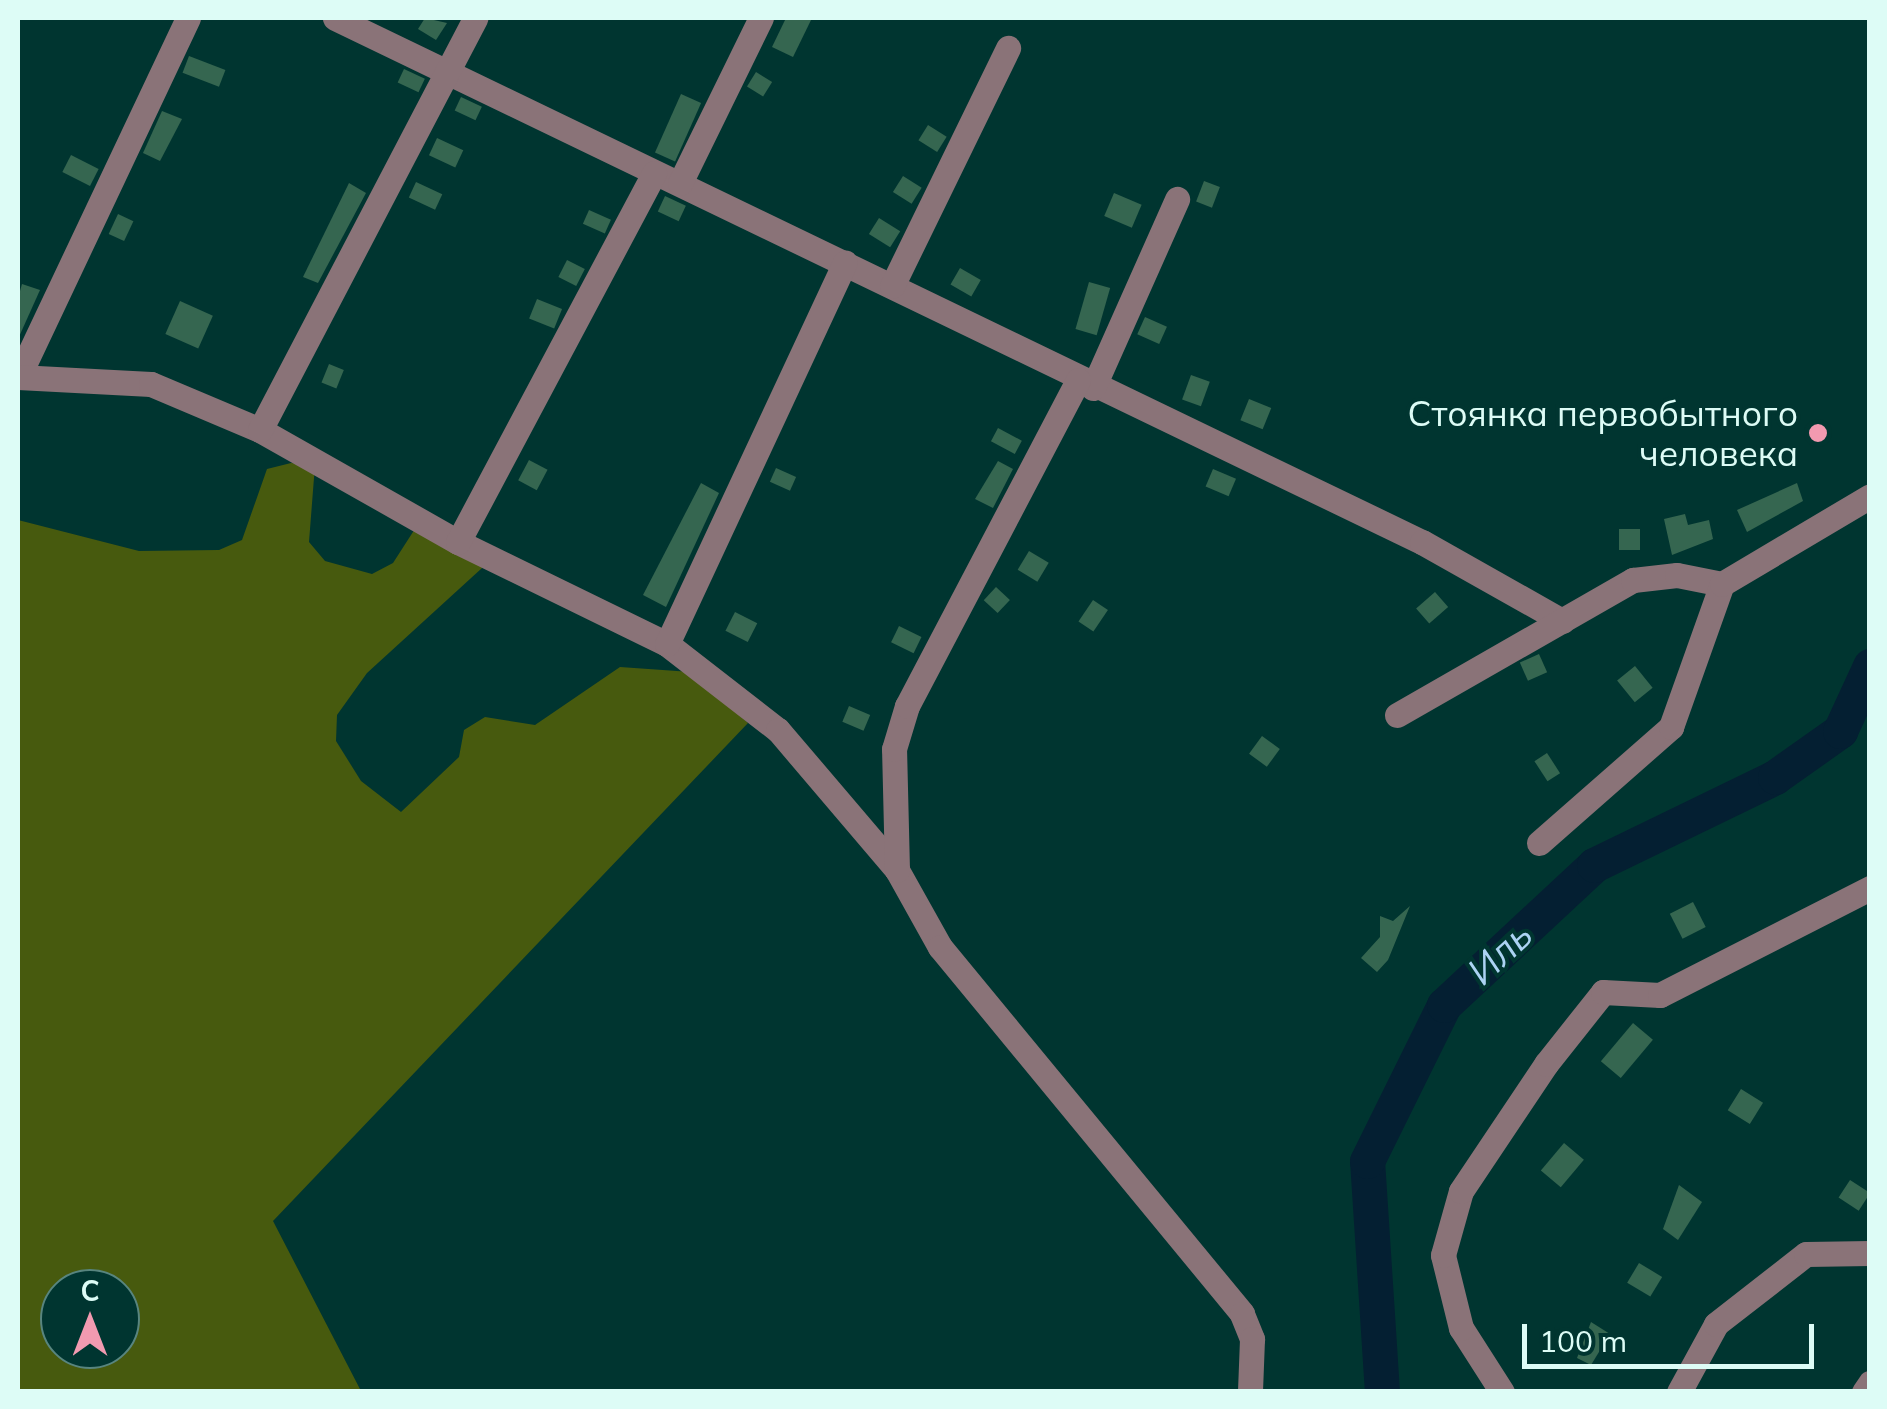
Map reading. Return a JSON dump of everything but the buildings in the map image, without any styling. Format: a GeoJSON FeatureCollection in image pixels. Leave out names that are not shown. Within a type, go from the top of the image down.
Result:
{"type":"FeatureCollection","features":[{"type":"Feature","properties":{"kind":"street"},"geometry":{"type":"LineString","coordinates":[[188,18],[18,377],[151,384],[260,430],[458,542],[667,644],[778,730],[897,870],[940,947],[1242,1314],[1252,1340],[1250,1392]]}},
{"type":"Feature","properties":{"kind":"street"},"geometry":{"type":"LineString","coordinates":[[335,18],[845,262],[1086,384],[1422,542],[1562,621]]}},
{"type":"Feature","properties":{"kind":"street"},"geometry":{"type":"LineString","coordinates":[[260,430],[475,18]]}},
{"type":"Feature","properties":{"kind":"street"},"geometry":{"type":"LineString","coordinates":[[680,182],[762,18]]}},
{"type":"Feature","properties":{"kind":"street"},"geometry":{"type":"LineString","coordinates":[[892,286],[1008,48]]}},
{"type":"Feature","properties":{"kind":"street"},"geometry":{"type":"LineString","coordinates":[[458,542],[654,173]]}},
{"type":"Feature","properties":{"kind":"street"},"geometry":{"type":"LineString","coordinates":[[897,870],[894,750],[907,706],[1086,384],[1177,199]]}},
{"type":"Feature","properties":{"kind":"street"},"geometry":{"type":"LineString","coordinates":[[667,644],[845,262]]}},
{"type":"Feature","properties":{"kind":"street"},"geometry":{"type":"LineString","coordinates":[[1539,844],[1671,727],[1722,584],[1870,496]]}},
{"type":"Feature","properties":{"kind":"street"},"geometry":{"type":"LineString","coordinates":[[1396,715],[1633,580],[1677,575],[1722,584]]}},
{"type":"Feature","properties":{"kind":"street"},"geometry":{"type":"LineString","coordinates":[[1502,1392],[1461,1328],[1443,1255],[1461,1191],[1546,1064],[1603,992],[1660,995],[1870,888]]}},
{"type":"Feature","properties":{"kind":"street"},"geometry":{"type":"LineString","coordinates":[[1679,1392],[1716,1324],[1806,1254],[1870,1253]]}},
{"type":"Feature","properties":{"kind":"street"},"geometry":{"type":"LineString","coordinates":[[1864,1392],[1870,1383]]}},
{"type":"Feature","properties":{"kind":"green space"},"geometry":{"type":"Polygon","coordinates":[[[291,463],[315,465],[309,542],[325,561],[372,574],[393,563],[420,521],[493,558],[367,673],[337,715],[336,741],[361,781],[401,812],[459,757],[464,730],[485,717],[535,725],[620,667],[691,672],[748,723],[273,1221],[361,1391],[18,1391],[18,520],[139,551],[219,550],[242,540],[267,469],[291,463]]]}},
{"type":"Feature","properties":{"kind":"waterway","name":"Иль"},"geometry":{"type":"LineString","coordinates":[[1382,1392],[1367,1161],[1444,1005],[1594,865],[1775,777],[1840,731],[1870,666]]}},
{"type":"Feature","properties":{"kind":"place","name":"Стоянка первобытного человека"},"geometry":{"type":"Point","coordinates":[1818,433]}}]}
